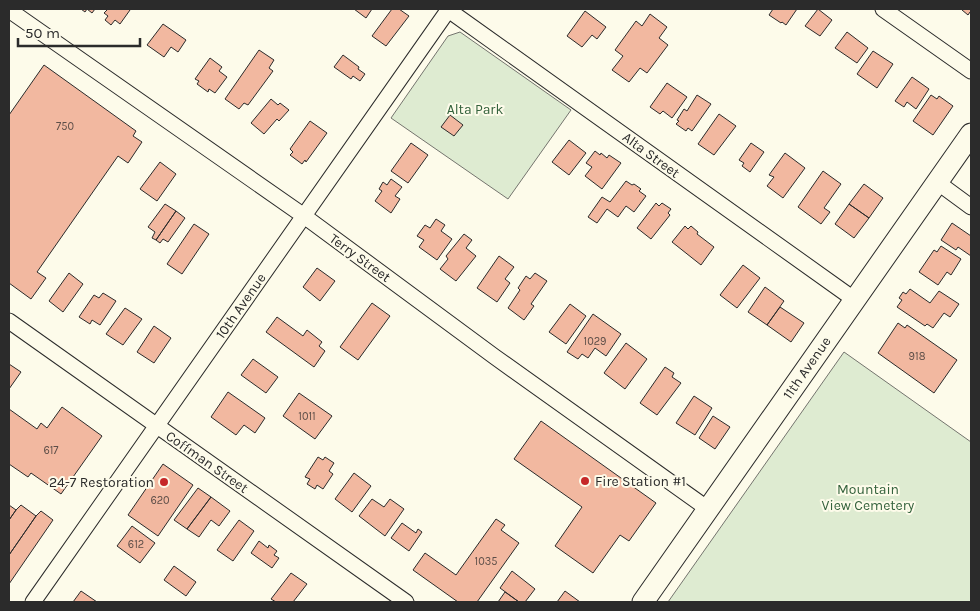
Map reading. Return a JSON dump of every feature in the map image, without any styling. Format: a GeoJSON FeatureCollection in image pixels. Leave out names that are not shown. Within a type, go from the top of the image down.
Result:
{"type":"FeatureCollection","features":[{"type":"Feature","properties":{"kind":"street","name":"10th Avenue"},"geometry":{"type":"LineString","coordinates":[[33,602],[448,9]]}},
{"type":"Feature","properties":{"kind":"street","name":"Alta Street"},"geometry":{"type":"LineString","coordinates":[[448,9],[855,300]]}},
{"type":"Feature","properties":{"kind":"street"},"geometry":{"type":"LineString","coordinates":[[883,9],[971,72]]}},
{"type":"Feature","properties":{"kind":"street","name":"Terry Street"},"geometry":{"type":"LineString","coordinates":[[9,10],[304,216],[494,357],[708,509]]}},
{"type":"Feature","properties":{"kind":"street","name":"11th Avenue"},"geometry":{"type":"LineString","coordinates":[[643,602],[971,134]]}},
{"type":"Feature","properties":{"kind":"street"},"geometry":{"type":"LineString","coordinates":[[937,182],[971,207]]}},
{"type":"Feature","properties":{"kind":"street","name":"Coffman Street"},"geometry":{"type":"LineString","coordinates":[[9,321],[406,602]]}},
{"type":"Feature","properties":{"kind":"green space","name":"Alta Park"},"geometry":{"type":"Polygon","coordinates":[[[460,32],[571,110],[508,199],[391,118],[448,36],[460,32]]]}},
{"type":"Feature","properties":{"kind":"green space","name":"Mountain View Cemetery"},"geometry":{"type":"Polygon","coordinates":[[[844,352],[971,442],[971,602],[668,602],[844,352]]]}},
{"type":"Feature","properties":{"kind":"building"},"geometry":{"type":"Polygon","coordinates":[[[87,9],[95,9],[92,13],[87,9]]]}},
{"type":"Feature","properties":{"kind":"building"},"geometry":{"type":"Polygon","coordinates":[[[108,9],[130,10],[120,24],[115,20],[111,25],[105,20],[108,16],[104,13],[108,9]]]}},
{"type":"Feature","properties":{"kind":"building"},"geometry":{"type":"Polygon","coordinates":[[[354,9],[372,9],[366,18],[354,9]]]}},
{"type":"Feature","properties":{"kind":"building"},"geometry":{"type":"Polygon","coordinates":[[[392,9],[399,9],[409,16],[386,46],[372,36],[392,9]]]}},
{"type":"Feature","properties":{"kind":"building"},"geometry":{"type":"Polygon","coordinates":[[[773,9],[797,9],[786,25],[769,15],[773,9]]]}},
{"type":"Feature","properties":{"kind":"building"},"geometry":{"type":"Polygon","coordinates":[[[818,9],[832,20],[820,36],[805,26],[818,9]]]}},
{"type":"Feature","properties":{"kind":"building"},"geometry":{"type":"Polygon","coordinates":[[[963,9],[971,9],[971,13],[968,15],[963,9]]]}},
{"type":"Feature","properties":{"kind":"building"},"geometry":{"type":"Polygon","coordinates":[[[585,11],[606,27],[597,39],[592,35],[582,47],[567,36],[585,11]]]}},
{"type":"Feature","properties":{"kind":"building"},"geometry":{"type":"Polygon","coordinates":[[[650,14],[667,27],[659,38],[668,45],[647,73],[640,68],[629,82],[612,70],[623,56],[615,50],[636,21],[642,26],[650,14]]]}},
{"type":"Feature","properties":{"kind":"building"},"geometry":{"type":"Polygon","coordinates":[[[163,24],[186,40],[178,52],[171,47],[164,57],[147,45],[163,24]]]}},
{"type":"Feature","properties":{"kind":"building"},"geometry":{"type":"Polygon","coordinates":[[[847,32],[868,48],[857,63],[835,48],[847,32]]]}},
{"type":"Feature","properties":{"kind":"building"},"geometry":{"type":"Polygon","coordinates":[[[259,50],[274,60],[269,68],[273,71],[248,105],[244,103],[239,109],[225,99],[259,50]]]}},
{"type":"Feature","properties":{"kind":"building"},"geometry":{"type":"Polygon","coordinates":[[[873,51],[893,64],[877,88],[857,74],[873,51]]]}},
{"type":"Feature","properties":{"kind":"building"},"geometry":{"type":"Polygon","coordinates":[[[343,55],[365,74],[360,81],[353,76],[351,79],[334,67],[343,55]]]}},
{"type":"Feature","properties":{"kind":"building"},"geometry":{"type":"Polygon","coordinates":[[[210,58],[222,67],[219,71],[227,77],[215,93],[209,89],[208,92],[197,84],[199,81],[195,79],[210,58]]]}},
{"type":"Feature","properties":{"kind":"building"},"geometry":{"type":"Polygon","coordinates":[[[44,65],[136,131],[133,136],[142,142],[128,163],[118,156],[37,272],[46,278],[31,299],[9,283],[9,115],[44,65]]]}},
{"type":"Feature","properties":{"kind":"building"},"geometry":{"type":"Polygon","coordinates":[[[912,77],[929,89],[916,109],[907,102],[904,107],[895,101],[912,77]]]}},
{"type":"Feature","properties":{"kind":"building"},"geometry":{"type":"Polygon","coordinates":[[[667,83],[687,97],[672,118],[663,111],[660,114],[650,107],[667,83]]]}},
{"type":"Feature","properties":{"kind":"building"},"geometry":{"type":"Polygon","coordinates":[[[697,95],[711,104],[692,131],[688,128],[686,131],[676,124],[679,121],[677,120],[684,109],[687,111],[697,95]]]}},
{"type":"Feature","properties":{"kind":"building"},"geometry":{"type":"Polygon","coordinates":[[[931,95],[937,99],[939,96],[953,106],[933,135],[913,121],[931,95]]]}},
{"type":"Feature","properties":{"kind":"building"},"geometry":{"type":"Polygon","coordinates":[[[271,99],[289,110],[279,121],[277,119],[264,134],[251,123],[271,99]]]}},
{"type":"Feature","properties":{"kind":"building"},"geometry":{"type":"Polygon","coordinates":[[[719,114],[736,126],[714,155],[698,144],[719,114]]]}},
{"type":"Feature","properties":{"kind":"building"},"geometry":{"type":"Polygon","coordinates":[[[450,115],[463,125],[454,136],[441,127],[450,115]]]}},
{"type":"Feature","properties":{"kind":"building"},"geometry":{"type":"Polygon","coordinates":[[[310,121],[327,133],[306,162],[305,160],[302,164],[290,155],[293,152],[290,149],[310,121]]]}},
{"type":"Feature","properties":{"kind":"building"},"geometry":{"type":"Polygon","coordinates":[[[569,140],[586,153],[569,175],[552,162],[569,140]]]}},
{"type":"Feature","properties":{"kind":"building"},"geometry":{"type":"Polygon","coordinates":[[[411,143],[428,155],[408,183],[391,171],[411,143]]]}},
{"type":"Feature","properties":{"kind":"building"},"geometry":{"type":"Polygon","coordinates":[[[751,143],[764,152],[750,172],[742,166],[744,163],[739,160],[751,143]]]}},
{"type":"Feature","properties":{"kind":"building"},"geometry":{"type":"Polygon","coordinates":[[[595,151],[607,158],[609,155],[621,163],[602,189],[585,176],[592,167],[586,163],[595,151]]]}},
{"type":"Feature","properties":{"kind":"building"},"geometry":{"type":"Polygon","coordinates":[[[785,153],[805,168],[783,198],[767,186],[774,177],[769,175],[785,153]]]}},
{"type":"Feature","properties":{"kind":"building"},"geometry":{"type":"Polygon","coordinates":[[[160,162],[176,174],[157,201],[140,189],[160,162]]]}},
{"type":"Feature","properties":{"kind":"building"},"geometry":{"type":"Polygon","coordinates":[[[823,171],[841,184],[824,208],[830,212],[821,224],[798,207],[823,171]]]}},
{"type":"Feature","properties":{"kind":"building"},"geometry":{"type":"Polygon","coordinates":[[[391,179],[402,187],[395,196],[400,199],[391,213],[375,201],[382,191],[379,189],[383,182],[387,185],[391,179]]]}},
{"type":"Feature","properties":{"kind":"building"},"geometry":{"type":"Polygon","coordinates":[[[626,181],[641,189],[639,191],[646,196],[634,212],[626,206],[618,217],[607,209],[597,223],[588,217],[602,197],[610,202],[626,181]]]}},
{"type":"Feature","properties":{"kind":"building"},"geometry":{"type":"Polygon","coordinates":[[[864,184],[883,198],[869,218],[849,204],[864,184]]]}},
{"type":"Feature","properties":{"kind":"building"},"geometry":{"type":"Polygon","coordinates":[[[656,203],[659,206],[662,203],[671,209],[668,213],[670,215],[651,239],[637,228],[656,203]]]}},
{"type":"Feature","properties":{"kind":"building"},"geometry":{"type":"Polygon","coordinates":[[[165,204],[176,211],[156,240],[152,238],[155,232],[148,227],[165,204]]]}},
{"type":"Feature","properties":{"kind":"building"},"geometry":{"type":"Polygon","coordinates":[[[849,204],[869,218],[854,238],[835,224],[849,204]]]}},
{"type":"Feature","properties":{"kind":"building"},"geometry":{"type":"Polygon","coordinates":[[[176,211],[185,218],[168,242],[163,239],[160,243],[156,240],[176,211]]]}},
{"type":"Feature","properties":{"kind":"building"},"geometry":{"type":"Polygon","coordinates":[[[436,219],[445,225],[441,231],[452,239],[437,260],[419,247],[424,240],[417,236],[425,225],[430,228],[436,219]]]}},
{"type":"Feature","properties":{"kind":"building"},"geometry":{"type":"Polygon","coordinates":[[[952,223],[971,236],[971,256],[958,247],[956,250],[941,240],[952,223]]]}},
{"type":"Feature","properties":{"kind":"building"},"geometry":{"type":"Polygon","coordinates":[[[194,224],[209,234],[182,274],[167,264],[194,224]]]}},
{"type":"Feature","properties":{"kind":"building"},"geometry":{"type":"Polygon","coordinates":[[[685,226],[688,229],[691,226],[698,232],[697,234],[714,247],[701,265],[672,242],[685,226]]]}},
{"type":"Feature","properties":{"kind":"building"},"geometry":{"type":"Polygon","coordinates":[[[464,234],[472,240],[466,248],[476,256],[456,281],[440,269],[448,259],[446,256],[464,234]]]}},
{"type":"Feature","properties":{"kind":"building"},"geometry":{"type":"Polygon","coordinates":[[[941,246],[961,259],[951,275],[947,272],[938,285],[919,272],[934,250],[937,252],[941,246]]]}},
{"type":"Feature","properties":{"kind":"building"},"geometry":{"type":"Polygon","coordinates":[[[499,256],[514,267],[505,279],[510,283],[497,302],[477,288],[499,256]]]}},
{"type":"Feature","properties":{"kind":"building"},"geometry":{"type":"Polygon","coordinates":[[[743,265],[760,278],[737,308],[720,295],[743,265]]]}},
{"type":"Feature","properties":{"kind":"building"},"geometry":{"type":"Polygon","coordinates":[[[317,268],[335,281],[320,301],[303,287],[317,268]]]}},
{"type":"Feature","properties":{"kind":"building"},"geometry":{"type":"Polygon","coordinates":[[[69,273],[83,284],[63,312],[49,301],[69,273]]]}},
{"type":"Feature","properties":{"kind":"building"},"geometry":{"type":"Polygon","coordinates":[[[535,273],[547,281],[531,304],[534,306],[524,320],[508,308],[520,290],[518,288],[526,276],[530,279],[535,273]]]}},
{"type":"Feature","properties":{"kind":"building"},"geometry":{"type":"Polygon","coordinates":[[[765,287],[784,301],[767,325],[748,312],[765,287]]]}},
{"type":"Feature","properties":{"kind":"building"},"geometry":{"type":"Polygon","coordinates":[[[910,289],[930,303],[939,291],[959,304],[950,317],[944,313],[933,328],[927,324],[925,326],[897,307],[902,300],[899,298],[903,292],[906,294],[910,289]]]}},
{"type":"Feature","properties":{"kind":"building"},"geometry":{"type":"Polygon","coordinates":[[[103,293],[116,301],[100,325],[92,320],[90,324],[79,317],[94,295],[99,298],[103,293]]]}},
{"type":"Feature","properties":{"kind":"building"},"geometry":{"type":"Polygon","coordinates":[[[372,303],[390,316],[358,360],[340,347],[372,303]]]}},
{"type":"Feature","properties":{"kind":"building"},"geometry":{"type":"Polygon","coordinates":[[[570,304],[586,316],[566,344],[549,332],[570,304]]]}},
{"type":"Feature","properties":{"kind":"building"},"geometry":{"type":"Polygon","coordinates":[[[780,307],[804,323],[791,342],[767,325],[780,307]]]}},
{"type":"Feature","properties":{"kind":"building"},"geometry":{"type":"Polygon","coordinates":[[[125,308],[142,319],[123,345],[106,334],[125,308]]]}},
{"type":"Feature","properties":{"kind":"building"},"geometry":{"type":"Polygon","coordinates":[[[593,314],[621,334],[606,356],[595,348],[588,358],[582,354],[578,359],[567,352],[593,314]]]}},
{"type":"Feature","properties":{"kind":"building"},"geometry":{"type":"Polygon","coordinates":[[[277,317],[303,336],[307,330],[322,342],[319,346],[325,351],[314,367],[266,332],[277,317]]]}},
{"type":"Feature","properties":{"kind":"building"},"geometry":{"type":"Polygon","coordinates":[[[898,323],[905,328],[907,325],[957,360],[934,393],[878,353],[898,323]]]}},
{"type":"Feature","properties":{"kind":"building"},"geometry":{"type":"Polygon","coordinates":[[[154,326],[171,338],[154,363],[137,352],[154,326]]]}},
{"type":"Feature","properties":{"kind":"building"},"geometry":{"type":"Polygon","coordinates":[[[626,343],[647,359],[625,389],[604,373],[626,343]]]}},
{"type":"Feature","properties":{"kind":"building"},"geometry":{"type":"Polygon","coordinates":[[[253,359],[278,377],[266,393],[241,375],[253,359]]]}},
{"type":"Feature","properties":{"kind":"building"},"geometry":{"type":"Polygon","coordinates":[[[9,364],[21,372],[9,389],[9,364]]]}},
{"type":"Feature","properties":{"kind":"building"},"geometry":{"type":"Polygon","coordinates":[[[665,367],[674,373],[672,377],[681,383],[657,415],[640,403],[665,367]]]}},
{"type":"Feature","properties":{"kind":"building"},"geometry":{"type":"Polygon","coordinates":[[[228,392],[265,418],[255,433],[244,425],[236,435],[211,417],[228,392]]]}},
{"type":"Feature","properties":{"kind":"building"},"geometry":{"type":"Polygon","coordinates":[[[299,393],[332,416],[315,439],[283,416],[299,393]]]}},
{"type":"Feature","properties":{"kind":"building"},"geometry":{"type":"Polygon","coordinates":[[[694,396],[712,408],[695,435],[676,423],[694,396]]]}},
{"type":"Feature","properties":{"kind":"building"},"geometry":{"type":"Polygon","coordinates":[[[62,407],[102,436],[61,494],[31,473],[28,477],[9,464],[9,409],[37,429],[41,423],[47,428],[62,407]]]}},
{"type":"Feature","properties":{"kind":"building"},"geometry":{"type":"Polygon","coordinates":[[[713,416],[730,427],[715,449],[699,438],[713,416]]]}},
{"type":"Feature","properties":{"kind":"building","name":"Fire Station #1"},"geometry":{"type":"Polygon","coordinates":[[[541,421],[656,503],[629,541],[620,535],[593,573],[555,546],[582,507],[514,459],[541,421]]]}},
{"type":"Feature","properties":{"kind":"building"},"geometry":{"type":"Polygon","coordinates":[[[318,457],[323,460],[325,457],[334,463],[329,471],[333,474],[323,489],[317,485],[315,489],[307,484],[310,479],[305,477],[318,457]]]}},
{"type":"Feature","properties":{"kind":"building"},"geometry":{"type":"Polygon","coordinates":[[[163,464],[193,485],[158,536],[128,515],[163,464]]]}},
{"type":"Feature","properties":{"kind":"building"},"geometry":{"type":"Polygon","coordinates":[[[354,473],[371,486],[352,512],[335,499],[354,473]]]}},
{"type":"Feature","properties":{"kind":"building"},"geometry":{"type":"Polygon","coordinates":[[[198,488],[211,497],[187,529],[174,520],[198,488]]]}},
{"type":"Feature","properties":{"kind":"building"},"geometry":{"type":"Polygon","coordinates":[[[211,497],[230,511],[219,526],[211,520],[199,537],[187,529],[211,497]]]}},
{"type":"Feature","properties":{"kind":"building"},"geometry":{"type":"Polygon","coordinates":[[[372,499],[384,507],[390,499],[404,509],[385,536],[359,516],[372,499]]]}},
{"type":"Feature","properties":{"kind":"building"},"geometry":{"type":"Polygon","coordinates":[[[9,505],[16,510],[9,520],[9,505]]]}},
{"type":"Feature","properties":{"kind":"building"},"geometry":{"type":"Polygon","coordinates":[[[21,505],[36,516],[9,555],[9,520],[21,505]]]}},
{"type":"Feature","properties":{"kind":"building"},"geometry":{"type":"Polygon","coordinates":[[[41,511],[53,520],[9,584],[9,555],[41,511]]]}},
{"type":"Feature","properties":{"kind":"building"},"geometry":{"type":"Polygon","coordinates":[[[496,519],[505,525],[501,530],[519,543],[477,602],[458,602],[413,570],[425,553],[456,575],[496,519]]]}},
{"type":"Feature","properties":{"kind":"building"},"geometry":{"type":"Polygon","coordinates":[[[239,520],[254,531],[233,561],[217,550],[239,520]]]}},
{"type":"Feature","properties":{"kind":"building"},"geometry":{"type":"Polygon","coordinates":[[[402,523],[416,533],[418,529],[422,532],[409,551],[391,538],[402,523]]]}},
{"type":"Feature","properties":{"kind":"building"},"geometry":{"type":"Polygon","coordinates":[[[132,526],[155,543],[140,563],[117,546],[132,526]]]}},
{"type":"Feature","properties":{"kind":"building"},"geometry":{"type":"Polygon","coordinates":[[[259,541],[268,548],[269,545],[277,551],[274,555],[279,558],[272,568],[251,553],[259,541]]]}},
{"type":"Feature","properties":{"kind":"building"},"geometry":{"type":"Polygon","coordinates":[[[174,566],[196,582],[186,596],[164,580],[174,566]]]}},
{"type":"Feature","properties":{"kind":"building"},"geometry":{"type":"Polygon","coordinates":[[[512,571],[535,589],[525,602],[519,602],[500,588],[512,571]]]}},
{"type":"Feature","properties":{"kind":"building"},"geometry":{"type":"Polygon","coordinates":[[[291,573],[307,584],[293,602],[276,602],[271,599],[291,573]]]}},
{"type":"Feature","properties":{"kind":"building"},"geometry":{"type":"Polygon","coordinates":[[[81,591],[97,602],[73,602],[81,591]]]}},
{"type":"Feature","properties":{"kind":"building"},"geometry":{"type":"Polygon","coordinates":[[[565,591],[580,602],[557,602],[565,591]]]}},
{"type":"Feature","properties":{"kind":"building"},"geometry":{"type":"Polygon","coordinates":[[[505,592],[519,602],[498,602],[505,592]]]}},
{"type":"Feature","properties":{"kind":"place","name":"Fire Station #1"},"geometry":{"type":"Point","coordinates":[585,481]}},
{"type":"Feature","properties":{"kind":"place","name":"24-7 Restoration"},"geometry":{"type":"Point","coordinates":[164,482]}}]}
